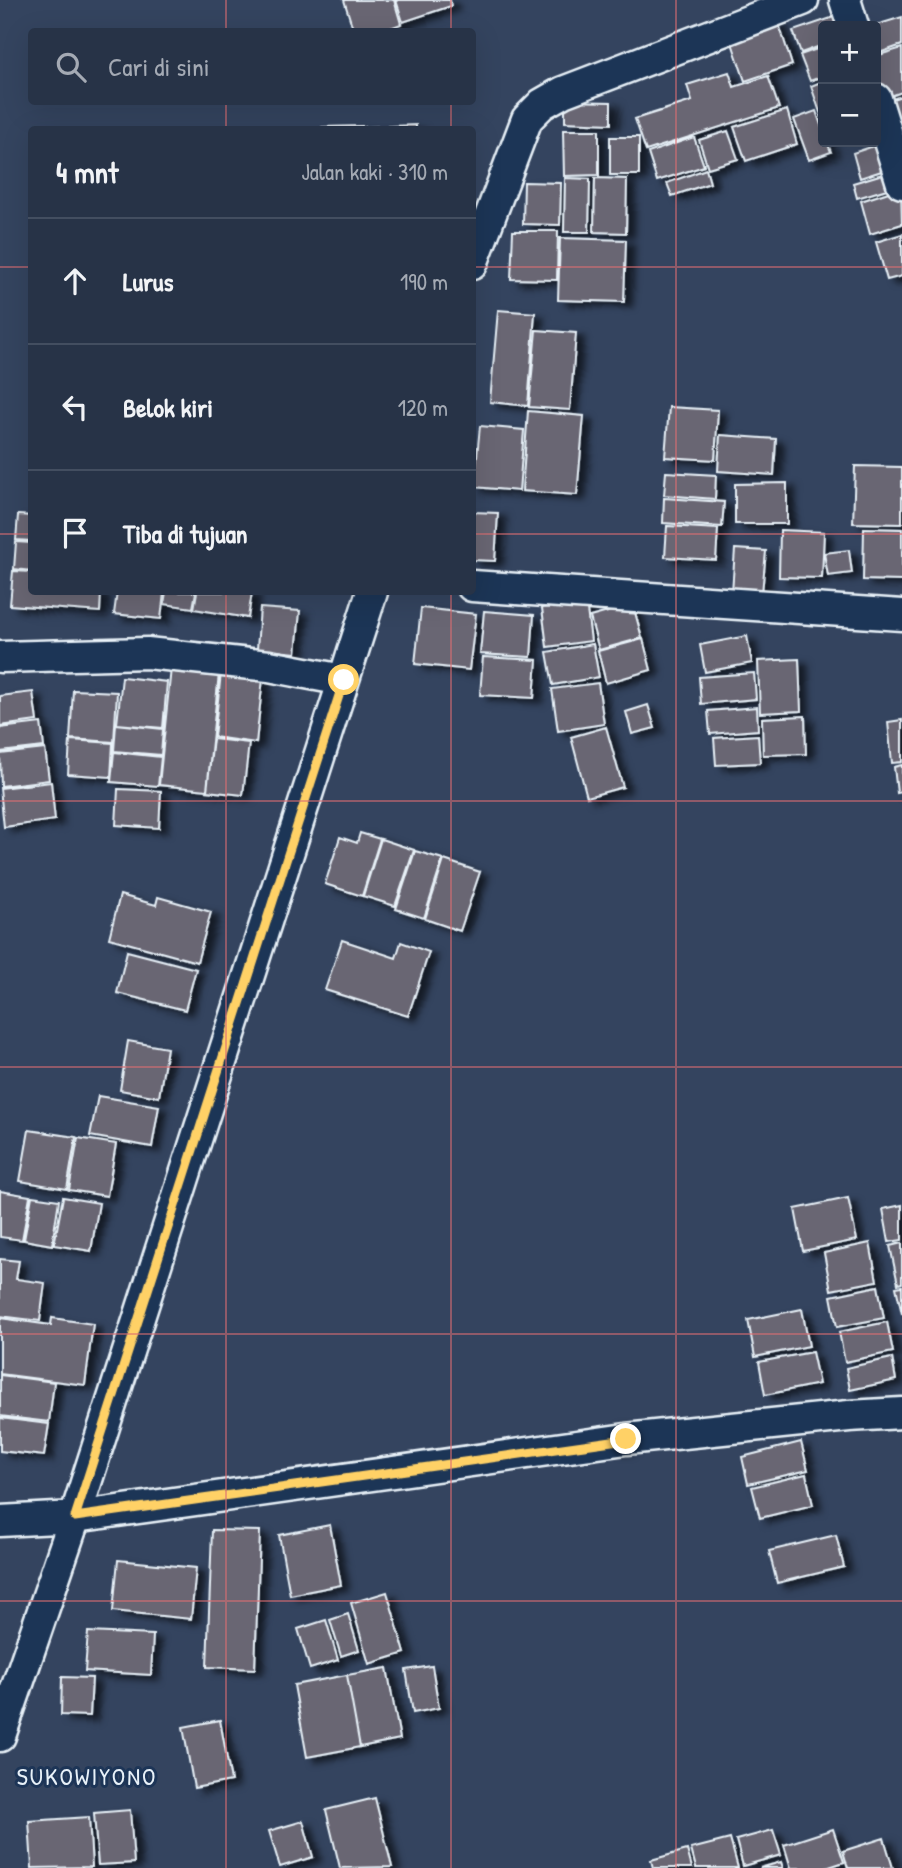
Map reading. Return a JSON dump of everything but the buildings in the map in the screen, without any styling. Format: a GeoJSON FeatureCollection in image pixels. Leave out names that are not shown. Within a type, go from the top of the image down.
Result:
{"type":"FeatureCollection","features":[{"type":"Feature","properties":{"kind":"street"},"geometry":{"type":"LineString","coordinates":[[476,253],[527,119],[542,104],[563,92],[803,0]]}},
{"type":"Feature","properties":{"kind":"street"},"geometry":{"type":"LineString","coordinates":[[845,0],[851,21]]}},
{"type":"Feature","properties":{"kind":"street"},"geometry":{"type":"LineString","coordinates":[[881,115],[902,183]]}},
{"type":"Feature","properties":{"kind":"street"},"geometry":{"type":"LineString","coordinates":[[476,586],[902,615]]}},
{"type":"Feature","properties":{"kind":"street"},"geometry":{"type":"LineString","coordinates":[[0,1736],[75,1517],[371,595]]}},
{"type":"Feature","properties":{"kind":"street"},"geometry":{"type":"LineString","coordinates":[[0,657],[147,653],[269,666],[344,680]]}},
{"type":"Feature","properties":{"kind":"street"},"geometry":{"type":"LineString","coordinates":[[0,1521],[75,1517],[626,1439],[902,1413]]}},
{"type":"Feature","properties":{"kind":"district","name":"SUKOWIYONO"},"geometry":{"type":"Point","coordinates":[87,1776]}},
{"type":"Feature","properties":{"kind":"route"},"geometry":{"type":"LineString","coordinates":[[344,680],[75,1517],[626,1439]]}}]}
